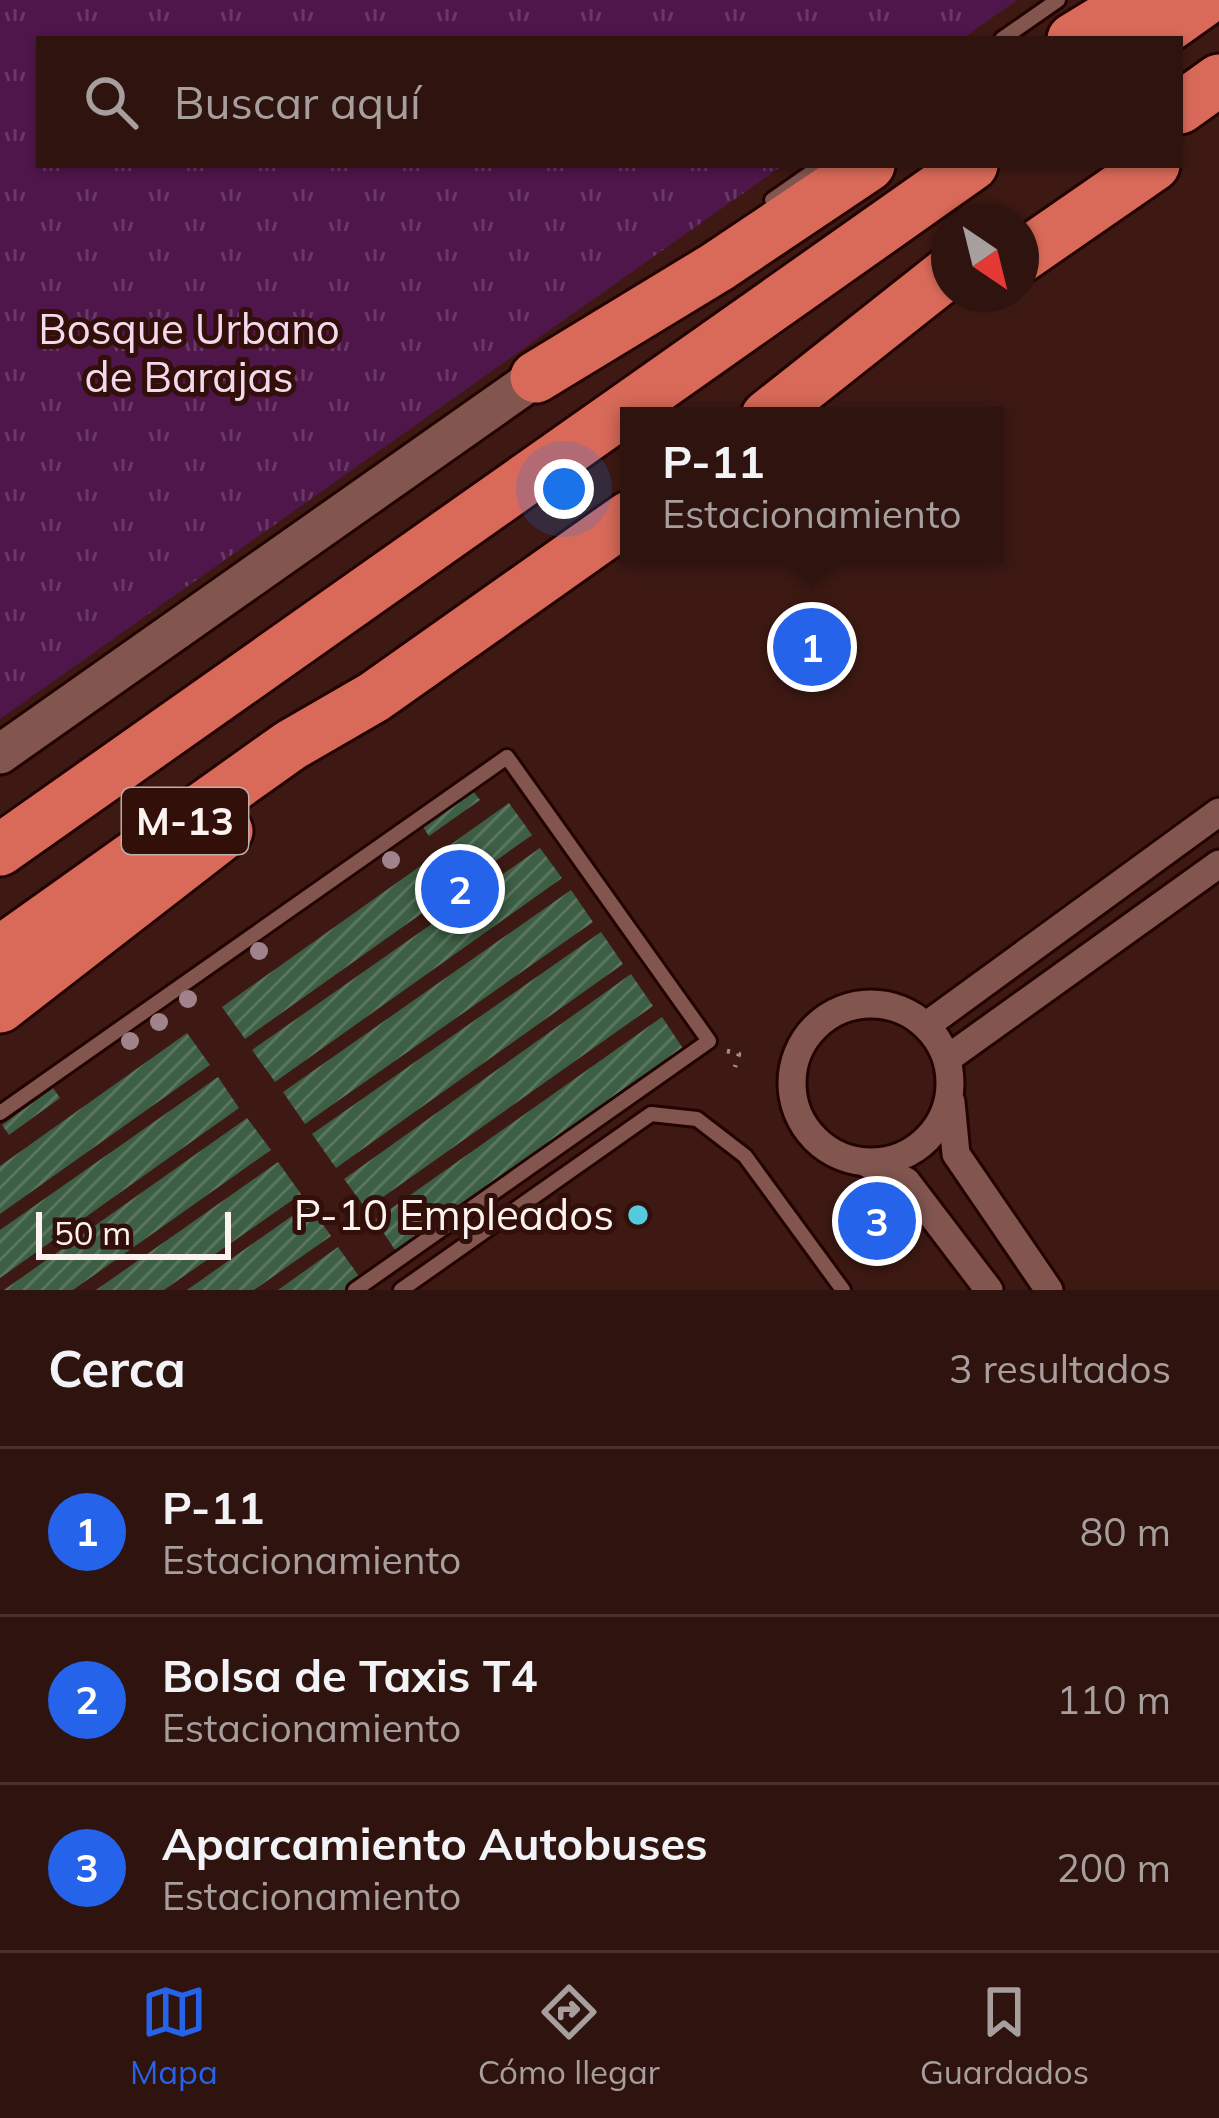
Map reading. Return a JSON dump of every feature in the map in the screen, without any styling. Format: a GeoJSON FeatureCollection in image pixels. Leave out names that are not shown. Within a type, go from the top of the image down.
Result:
{"type":"FeatureCollection","features":[{"type":"Feature","properties":{"kind":"highway"},"geometry":{"type":"LineString","coordinates":[[1078,36],[1137,0]]}},
{"type":"Feature","properties":{"kind":"highway"},"geometry":{"type":"LineString","coordinates":[[1154,36],[1205,0]]}},
{"type":"Feature","properties":{"kind":"highway"},"geometry":{"type":"LineString","coordinates":[[1183,106],[1219,80]]}},
{"type":"Feature","properties":{"kind":"highway"},"geometry":{"type":"LineString","coordinates":[[1183,146],[1219,122]]}},
{"type":"Feature","properties":{"kind":"highway"},"geometry":{"type":"LineString","coordinates":[[536,376],[718,267],[865,168]]}},
{"type":"Feature","properties":{"kind":"highway","name":"M-13"},"geometry":{"type":"LineString","coordinates":[[629,407],[968,168]]}},
{"type":"Feature","properties":{"kind":"highway"},"geometry":{"type":"LineString","coordinates":[[1039,208],[1095,168]]}},
{"type":"Feature","properties":{"kind":"highway"},"geometry":{"type":"LineString","coordinates":[[1039,245],[1150,168]]}},
{"type":"Feature","properties":{"kind":"highway"},"geometry":{"type":"LineString","coordinates":[[778,407],[931,286]]}},
{"type":"Feature","properties":{"kind":"highway"},"geometry":{"type":"LineString","coordinates":[[790,407],[940,312]]}},
{"type":"Feature","properties":{"kind":"highway","name":"M-13"},"geometry":{"type":"LineString","coordinates":[[0,850],[620,413]]}},
{"type":"Feature","properties":{"kind":"highway","name":"M-13"},"geometry":{"type":"LineString","coordinates":[[0,952],[291,745],[374,697],[620,523]]}},
{"type":"Feature","properties":{"kind":"highway"},"geometry":{"type":"LineString","coordinates":[[0,1007],[290,782],[374,697]]}},
{"type":"Feature","properties":{"kind":"street"},"geometry":{"type":"LineString","coordinates":[[0,754],[536,376]]}},
{"type":"Feature","properties":{"kind":"street"},"geometry":{"type":"LineString","coordinates":[[927,1025],[1219,812]]}},
{"type":"Feature","properties":{"kind":"street"},"geometry":{"type":"LineString","coordinates":[[947,1059],[1219,864]]}},
{"type":"Feature","properties":{"kind":"street"},"geometry":{"type":"LineString","coordinates":[[989,1290],[906,1181],[838,1155],[804,1125],[791,1080],[796,1057],[817,1024],[833,1012],[857,1004],[882,1004],[907,1011],[927,1025],[947,1059],[956,1154],[1049,1290]]}},
{"type":"Feature","properties":{"kind":"street"},"geometry":{"type":"LineString","coordinates":[[864,1162],[910,1152],[943,1118],[950,1095]]}},
{"type":"Feature","properties":{"kind":"lane"},"geometry":{"type":"LineString","coordinates":[[1006,36],[1058,0]]}},
{"type":"Feature","properties":{"kind":"lane"},"geometry":{"type":"LineString","coordinates":[[753,213],[818,168]]}},
{"type":"Feature","properties":{"kind":"lane"},"geometry":{"type":"LineString","coordinates":[[536,376],[646,291]]}},
{"type":"Feature","properties":{"kind":"lane"},"geometry":{"type":"LineString","coordinates":[[0,1113],[507,757],[709,1041],[355,1290]]}},
{"type":"Feature","properties":{"kind":"lane"},"geometry":{"type":"LineString","coordinates":[[401,1290],[651,1114],[697,1119],[745,1156],[843,1290]]}},
{"type":"Feature","properties":{"kind":"path"},"geometry":{"type":"LineString","coordinates":[[721,1042],[724,1051],[739,1054],[735,1067]]}},
{"type":"Feature","properties":{"kind":"green space","name":"Bosque Urbano de Barajas"},"geometry":{"type":"Polygon","coordinates":[[[0,0],[1017,0],[966,36],[36,36],[36,168],[779,168],[0,719],[0,0]]]}},
{"type":"Feature","properties":{"kind":"building"},"geometry":{"type":"Polygon","coordinates":[[[473,791],[480,800],[429,836],[423,827],[473,791]]]}},
{"type":"Feature","properties":{"kind":"building"},"geometry":{"type":"Polygon","coordinates":[[[509,803],[532,835],[245,1039],[222,1007],[509,803]]]}},
{"type":"Feature","properties":{"kind":"building"},"geometry":{"type":"Polygon","coordinates":[[[540,848],[562,878],[275,1082],[252,1050],[540,848]]]}},
{"type":"Feature","properties":{"kind":"building"},"geometry":{"type":"Polygon","coordinates":[[[571,890],[593,922],[305,1124],[283,1092],[571,890]]]}},
{"type":"Feature","properties":{"kind":"building"},"geometry":{"type":"Polygon","coordinates":[[[601,932],[623,964],[336,1168],[312,1134],[601,932]]]}},
{"type":"Feature","properties":{"kind":"building"},"geometry":{"type":"Polygon","coordinates":[[[631,974],[653,1006],[366,1209],[344,1179],[631,974]]]}},
{"type":"Feature","properties":{"kind":"building"},"geometry":{"type":"Polygon","coordinates":[[[662,1017],[684,1050],[397,1253],[375,1220],[662,1017]]]}},
{"type":"Feature","properties":{"kind":"building"},"geometry":{"type":"Polygon","coordinates":[[[187,1033],[210,1065],[0,1214],[0,1166],[187,1033]]]}},
{"type":"Feature","properties":{"kind":"building"},"geometry":{"type":"Polygon","coordinates":[[[218,1077],[239,1108],[0,1278],[0,1230],[218,1077]]]}},
{"type":"Feature","properties":{"kind":"building"},"geometry":{"type":"Polygon","coordinates":[[[53,1088],[60,1098],[9,1135],[2,1125],[53,1088]]]}},
{"type":"Feature","properties":{"kind":"building"},"geometry":{"type":"Polygon","coordinates":[[[247,1118],[271,1150],[73,1290],[4,1290],[247,1118]]]}},
{"type":"Feature","properties":{"kind":"building"},"geometry":{"type":"Polygon","coordinates":[[[278,1162],[301,1194],[164,1290],[96,1290],[278,1162]]]}},
{"type":"Feature","properties":{"kind":"building"},"geometry":{"type":"Polygon","coordinates":[[[309,1204],[331,1236],[254,1290],[187,1290],[309,1204]]]}},
{"type":"Feature","properties":{"kind":"building"},"geometry":{"type":"Polygon","coordinates":[[[338,1247],[361,1279],[345,1290],[278,1290],[338,1247]]]}},
{"type":"Feature","properties":{"kind":"place","name":"P-11"},"geometry":{"type":"Point","coordinates":[812,647]}},
{"type":"Feature","properties":{"kind":"place","name":"Bolsa de Taxis T4"},"geometry":{"type":"Point","coordinates":[460,889]}},
{"type":"Feature","properties":{"kind":"place","name":"P-10 Empleados"},"geometry":{"type":"Point","coordinates":[638,1215]}},
{"type":"Feature","properties":{"kind":"place","name":"Aparcamiento Autobuses"},"geometry":{"type":"Point","coordinates":[877,1221]}}]}
